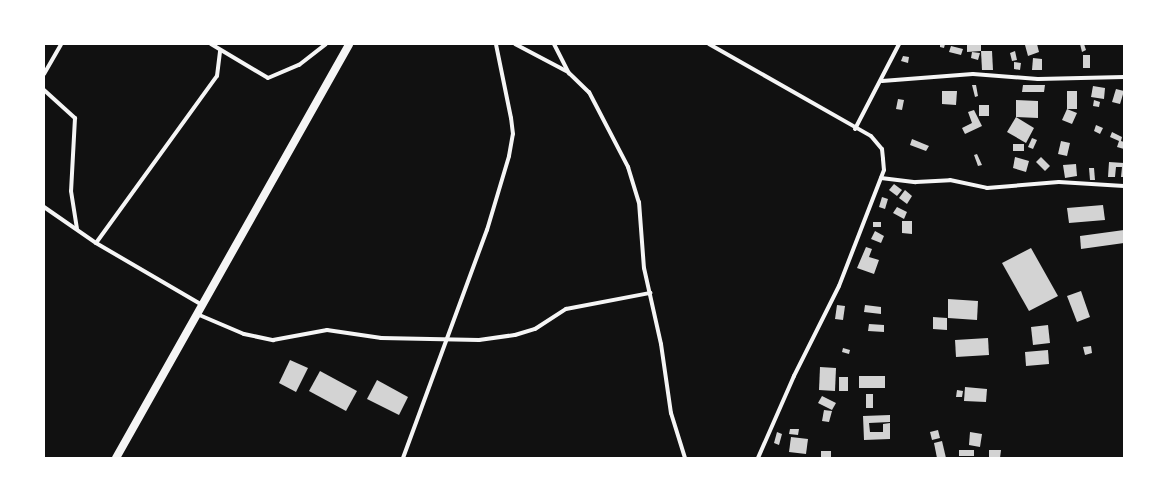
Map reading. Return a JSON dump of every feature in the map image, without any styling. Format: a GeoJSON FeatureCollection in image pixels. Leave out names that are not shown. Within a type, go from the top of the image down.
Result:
{"type":"FeatureCollection","features":[{"type":"Feature","properties":{"kind":"highway"},"geometry":{"type":"LineString","coordinates":[[116,458],[350,44]]}},
{"type":"Feature","properties":{"kind":"street"},"geometry":{"type":"LineString","coordinates":[[44,74],[61,44]]}},
{"type":"Feature","properties":{"kind":"street"},"geometry":{"type":"LineString","coordinates":[[210,44],[268,78],[299,65],[326,44]]}},
{"type":"Feature","properties":{"kind":"street"},"geometry":{"type":"LineString","coordinates":[[403,458],[487,230],[511,145],[511,118],[496,44]]}},
{"type":"Feature","properties":{"kind":"street"},"geometry":{"type":"LineString","coordinates":[[515,44],[568,73],[589,92],[628,167],[639,202],[642,254],[671,413],[686,458]]}},
{"type":"Feature","properties":{"kind":"street"},"geometry":{"type":"LineString","coordinates":[[554,44],[568,73]]}},
{"type":"Feature","properties":{"kind":"street"},"geometry":{"type":"LineString","coordinates":[[709,44],[855,129],[871,136],[882,149],[884,170],[839,286],[794,376],[758,458]]}},
{"type":"Feature","properties":{"kind":"street"},"geometry":{"type":"LineString","coordinates":[[855,129],[882,81],[899,44]]}},
{"type":"Feature","properties":{"kind":"street"},"geometry":{"type":"LineString","coordinates":[[96,243],[217,76],[220,51]]}},
{"type":"Feature","properties":{"kind":"street"},"geometry":{"type":"LineString","coordinates":[[882,81],[973,74],[1038,79],[1124,77]]}},
{"type":"Feature","properties":{"kind":"street"},"geometry":{"type":"LineString","coordinates":[[44,90],[75,118],[71,191],[77,229]]}},
{"type":"Feature","properties":{"kind":"street"},"geometry":{"type":"LineString","coordinates":[[881,178],[916,182],[950,180],[987,188],[1059,182],[1124,186]]}},
{"type":"Feature","properties":{"kind":"street"},"geometry":{"type":"LineString","coordinates":[[44,208],[96,243],[202,306]]}},
{"type":"Feature","properties":{"kind":"street"},"geometry":{"type":"LineString","coordinates":[[197,314],[244,334],[273,340],[327,330],[381,338],[446,338],[479,340],[515,336],[535,329],[566,309],[650,293]]}},
{"type":"Feature","properties":{"kind":"building"},"geometry":{"type":"Polygon","coordinates":[[[940,44],[945,44],[944,48],[940,47],[940,44]]]}},
{"type":"Feature","properties":{"kind":"building"},"geometry":{"type":"Polygon","coordinates":[[[967,44],[981,44],[981,51],[967,52],[967,44]]]}},
{"type":"Feature","properties":{"kind":"building"},"geometry":{"type":"Polygon","coordinates":[[[1037,44],[1039,52],[1028,56],[1025,45],[1037,44]]]}},
{"type":"Feature","properties":{"kind":"building"},"geometry":{"type":"Polygon","coordinates":[[[1080,44],[1084,44],[1086,50],[1082,52],[1080,44]]]}},
{"type":"Feature","properties":{"kind":"building"},"geometry":{"type":"Polygon","coordinates":[[[951,46],[963,49],[961,55],[949,52],[951,46]]]}},
{"type":"Feature","properties":{"kind":"building"},"geometry":{"type":"Polygon","coordinates":[[[981,51],[992,51],[993,70],[982,70],[981,51]]]}},
{"type":"Feature","properties":{"kind":"building"},"geometry":{"type":"Polygon","coordinates":[[[1015,51],[1017,60],[1012,61],[1010,53],[1015,51]]]}},
{"type":"Feature","properties":{"kind":"building"},"geometry":{"type":"Polygon","coordinates":[[[972,52],[980,53],[978,60],[971,58],[972,52]]]}},
{"type":"Feature","properties":{"kind":"building"},"geometry":{"type":"Polygon","coordinates":[[[1083,55],[1090,55],[1090,68],[1083,68],[1083,55]]]}},
{"type":"Feature","properties":{"kind":"building"},"geometry":{"type":"Polygon","coordinates":[[[903,56],[909,57],[908,63],[901,61],[903,56]]]}},
{"type":"Feature","properties":{"kind":"building"},"geometry":{"type":"Polygon","coordinates":[[[1033,58],[1042,59],[1042,70],[1032,70],[1033,58]]]}},
{"type":"Feature","properties":{"kind":"building"},"geometry":{"type":"Polygon","coordinates":[[[1014,62],[1021,63],[1020,70],[1014,69],[1014,62]]]}},
{"type":"Feature","properties":{"kind":"building"},"geometry":{"type":"Polygon","coordinates":[[[972,85],[976,85],[978,96],[975,97],[972,85]]]}},
{"type":"Feature","properties":{"kind":"building"},"geometry":{"type":"Polygon","coordinates":[[[1023,85],[1045,85],[1044,92],[1022,92],[1023,85]]]}},
{"type":"Feature","properties":{"kind":"building"},"geometry":{"type":"Polygon","coordinates":[[[1093,86],[1105,88],[1104,99],[1091,97],[1093,86]]]}},
{"type":"Feature","properties":{"kind":"building"},"geometry":{"type":"Polygon","coordinates":[[[1116,89],[1124,91],[1120,104],[1112,102],[1116,89]]]}},
{"type":"Feature","properties":{"kind":"building"},"geometry":{"type":"Polygon","coordinates":[[[942,91],[957,91],[956,105],[942,104],[942,91]]]}},
{"type":"Feature","properties":{"kind":"building"},"geometry":{"type":"Polygon","coordinates":[[[1067,91],[1077,91],[1077,109],[1067,109],[1067,91]]]}},
{"type":"Feature","properties":{"kind":"building"},"geometry":{"type":"Polygon","coordinates":[[[898,99],[904,100],[902,110],[896,109],[898,99]]]}},
{"type":"Feature","properties":{"kind":"building"},"geometry":{"type":"Polygon","coordinates":[[[1016,100],[1038,101],[1038,118],[1016,117],[1016,100]]]}},
{"type":"Feature","properties":{"kind":"building"},"geometry":{"type":"Polygon","coordinates":[[[1094,100],[1100,102],[1099,107],[1093,106],[1094,100]]]}},
{"type":"Feature","properties":{"kind":"building"},"geometry":{"type":"Polygon","coordinates":[[[979,105],[989,105],[989,116],[979,116],[979,105]]]}},
{"type":"Feature","properties":{"kind":"building"},"geometry":{"type":"Polygon","coordinates":[[[1067,109],[1077,113],[1072,124],[1062,120],[1067,109]]]}},
{"type":"Feature","properties":{"kind":"building"},"geometry":{"type":"Polygon","coordinates":[[[974,110],[982,126],[965,134],[962,128],[972,123],[968,112],[974,110]]]}},
{"type":"Feature","properties":{"kind":"building"},"geometry":{"type":"Polygon","coordinates":[[[1016,117],[1034,128],[1026,143],[1007,132],[1016,117]]]}},
{"type":"Feature","properties":{"kind":"building"},"geometry":{"type":"Polygon","coordinates":[[[1096,125],[1103,128],[1100,134],[1094,131],[1096,125]]]}},
{"type":"Feature","properties":{"kind":"building"},"geometry":{"type":"Polygon","coordinates":[[[1112,132],[1122,137],[1121,141],[1124,142],[1124,149],[1117,147],[1119,141],[1110,137],[1112,132]]]}},
{"type":"Feature","properties":{"kind":"building"},"geometry":{"type":"Polygon","coordinates":[[[1032,138],[1037,140],[1033,149],[1028,147],[1032,138]]]}},
{"type":"Feature","properties":{"kind":"building"},"geometry":{"type":"Polygon","coordinates":[[[912,139],[929,146],[926,151],[910,145],[912,139]]]}},
{"type":"Feature","properties":{"kind":"building"},"geometry":{"type":"Polygon","coordinates":[[[1061,141],[1070,143],[1067,156],[1058,154],[1061,141]]]}},
{"type":"Feature","properties":{"kind":"building"},"geometry":{"type":"Polygon","coordinates":[[[1013,144],[1024,144],[1024,151],[1013,151],[1013,144]]]}},
{"type":"Feature","properties":{"kind":"building"},"geometry":{"type":"Polygon","coordinates":[[[977,154],[982,165],[978,166],[974,155],[977,154]]]}},
{"type":"Feature","properties":{"kind":"building"},"geometry":{"type":"Polygon","coordinates":[[[1015,157],[1029,161],[1026,172],[1013,168],[1015,157]]]}},
{"type":"Feature","properties":{"kind":"building"},"geometry":{"type":"Polygon","coordinates":[[[1041,157],[1050,166],[1045,171],[1036,162],[1041,157]]]}},
{"type":"Feature","properties":{"kind":"building"},"geometry":{"type":"Polygon","coordinates":[[[1109,162],[1124,163],[1124,177],[1121,177],[1122,167],[1116,167],[1115,177],[1108,177],[1109,162]]]}},
{"type":"Feature","properties":{"kind":"building"},"geometry":{"type":"Polygon","coordinates":[[[1076,164],[1077,176],[1065,178],[1063,165],[1076,164]]]}},
{"type":"Feature","properties":{"kind":"building"},"geometry":{"type":"Polygon","coordinates":[[[1089,168],[1094,168],[1095,180],[1090,180],[1089,168]]]}},
{"type":"Feature","properties":{"kind":"building"},"geometry":{"type":"Polygon","coordinates":[[[894,184],[902,190],[897,196],[889,190],[894,184]]]}},
{"type":"Feature","properties":{"kind":"building"},"geometry":{"type":"Polygon","coordinates":[[[905,190],[912,196],[907,204],[899,198],[905,190]]]}},
{"type":"Feature","properties":{"kind":"building"},"geometry":{"type":"Polygon","coordinates":[[[882,197],[888,199],[885,209],[879,207],[882,197]]]}},
{"type":"Feature","properties":{"kind":"building"},"geometry":{"type":"Polygon","coordinates":[[[1103,205],[1105,220],[1069,223],[1067,208],[1103,205]]]}},
{"type":"Feature","properties":{"kind":"building"},"geometry":{"type":"Polygon","coordinates":[[[897,207],[907,212],[904,219],[893,213],[897,207]]]}},
{"type":"Feature","properties":{"kind":"building"},"geometry":{"type":"Polygon","coordinates":[[[902,221],[912,221],[912,234],[902,233],[902,221]]]}},
{"type":"Feature","properties":{"kind":"building"},"geometry":{"type":"Polygon","coordinates":[[[873,222],[881,222],[881,227],[873,227],[873,222]]]}},
{"type":"Feature","properties":{"kind":"building"},"geometry":{"type":"Polygon","coordinates":[[[1124,230],[1124,243],[1081,249],[1080,236],[1124,230]]]}},
{"type":"Feature","properties":{"kind":"building"},"geometry":{"type":"Polygon","coordinates":[[[875,231],[884,236],[881,243],[871,239],[875,231]]]}},
{"type":"Feature","properties":{"kind":"building"},"geometry":{"type":"Polygon","coordinates":[[[866,247],[872,249],[869,257],[879,260],[874,274],[857,268],[866,247]]]}},
{"type":"Feature","properties":{"kind":"building"},"geometry":{"type":"Polygon","coordinates":[[[1031,248],[1058,296],[1029,311],[1002,263],[1031,248]]]}},
{"type":"Feature","properties":{"kind":"building"},"geometry":{"type":"Polygon","coordinates":[[[1081,291],[1090,317],[1077,322],[1067,296],[1081,291]]]}},
{"type":"Feature","properties":{"kind":"building"},"geometry":{"type":"Polygon","coordinates":[[[948,299],[978,301],[977,320],[948,318],[948,299]]]}},
{"type":"Feature","properties":{"kind":"building"},"geometry":{"type":"Polygon","coordinates":[[[837,305],[845,306],[843,320],[835,319],[837,305]]]}},
{"type":"Feature","properties":{"kind":"building"},"geometry":{"type":"Polygon","coordinates":[[[865,305],[881,307],[881,314],[864,312],[865,305]]]}},
{"type":"Feature","properties":{"kind":"building"},"geometry":{"type":"Polygon","coordinates":[[[933,317],[947,318],[947,330],[933,329],[933,317]]]}},
{"type":"Feature","properties":{"kind":"building"},"geometry":{"type":"Polygon","coordinates":[[[869,324],[884,325],[884,332],[868,331],[869,324]]]}},
{"type":"Feature","properties":{"kind":"building"},"geometry":{"type":"Polygon","coordinates":[[[1048,325],[1050,343],[1033,345],[1031,327],[1048,325]]]}},
{"type":"Feature","properties":{"kind":"building"},"geometry":{"type":"Polygon","coordinates":[[[988,338],[989,355],[956,357],[955,340],[988,338]]]}},
{"type":"Feature","properties":{"kind":"building"},"geometry":{"type":"Polygon","coordinates":[[[1091,346],[1092,353],[1085,355],[1083,347],[1091,346]]]}},
{"type":"Feature","properties":{"kind":"building"},"geometry":{"type":"Polygon","coordinates":[[[843,348],[850,350],[849,354],[842,352],[843,348]]]}},
{"type":"Feature","properties":{"kind":"building"},"geometry":{"type":"Polygon","coordinates":[[[1048,350],[1049,364],[1026,366],[1025,352],[1048,350]]]}},
{"type":"Feature","properties":{"kind":"building"},"geometry":{"type":"Polygon","coordinates":[[[290,360],[308,368],[296,392],[279,383],[290,360]]]}},
{"type":"Feature","properties":{"kind":"building"},"geometry":{"type":"Polygon","coordinates":[[[820,367],[836,368],[835,391],[819,390],[820,367]]]}},
{"type":"Feature","properties":{"kind":"building"},"geometry":{"type":"Polygon","coordinates":[[[320,371],[357,391],[346,411],[309,391],[320,371]]]}},
{"type":"Feature","properties":{"kind":"building"},"geometry":{"type":"Polygon","coordinates":[[[859,376],[885,376],[885,388],[859,388],[859,376]]]}},
{"type":"Feature","properties":{"kind":"building"},"geometry":{"type":"Polygon","coordinates":[[[839,377],[848,377],[848,391],[839,391],[839,377]]]}},
{"type":"Feature","properties":{"kind":"building"},"geometry":{"type":"Polygon","coordinates":[[[377,380],[408,397],[399,415],[367,399],[377,380]]]}},
{"type":"Feature","properties":{"kind":"building"},"geometry":{"type":"Polygon","coordinates":[[[965,387],[987,389],[986,402],[964,401],[965,387]]]}},
{"type":"Feature","properties":{"kind":"building"},"geometry":{"type":"Polygon","coordinates":[[[957,390],[963,391],[962,397],[956,397],[957,390]]]}},
{"type":"Feature","properties":{"kind":"building"},"geometry":{"type":"Polygon","coordinates":[[[866,394],[873,394],[873,408],[866,408],[866,394]]]}},
{"type":"Feature","properties":{"kind":"building"},"geometry":{"type":"Polygon","coordinates":[[[822,396],[836,403],[832,410],[818,403],[822,396]]]}},
{"type":"Feature","properties":{"kind":"building"},"geometry":{"type":"Polygon","coordinates":[[[824,410],[832,411],[829,422],[822,421],[824,410]]]}},
{"type":"Feature","properties":{"kind":"building"},"geometry":{"type":"Polygon","coordinates":[[[890,415],[890,422],[869,423],[870,432],[883,432],[883,424],[890,423],[890,439],[864,440],[863,416],[890,415]]]}},
{"type":"Feature","properties":{"kind":"building"},"geometry":{"type":"Polygon","coordinates":[[[790,429],[799,429],[798,435],[789,434],[790,429]]]}},
{"type":"Feature","properties":{"kind":"building"},"geometry":{"type":"Polygon","coordinates":[[[938,430],[940,438],[932,440],[930,432],[938,430]]]}},
{"type":"Feature","properties":{"kind":"building"},"geometry":{"type":"Polygon","coordinates":[[[777,432],[782,434],[779,445],[774,443],[777,432]]]}},
{"type":"Feature","properties":{"kind":"building"},"geometry":{"type":"Polygon","coordinates":[[[970,432],[982,434],[980,447],[969,445],[970,432]]]}},
{"type":"Feature","properties":{"kind":"building"},"geometry":{"type":"Polygon","coordinates":[[[791,437],[808,439],[806,454],[789,452],[791,437]]]}},
{"type":"Feature","properties":{"kind":"building"},"geometry":{"type":"Polygon","coordinates":[[[942,441],[946,458],[937,458],[934,443],[942,441]]]}},
{"type":"Feature","properties":{"kind":"building"},"geometry":{"type":"Polygon","coordinates":[[[959,450],[974,450],[974,456],[959,456],[959,450]]]}},
{"type":"Feature","properties":{"kind":"building"},"geometry":{"type":"Polygon","coordinates":[[[989,450],[1001,450],[1000,458],[989,458],[989,450]]]}},
{"type":"Feature","properties":{"kind":"building"},"geometry":{"type":"Polygon","coordinates":[[[821,451],[831,451],[831,458],[821,458],[821,451]]]}}]}
